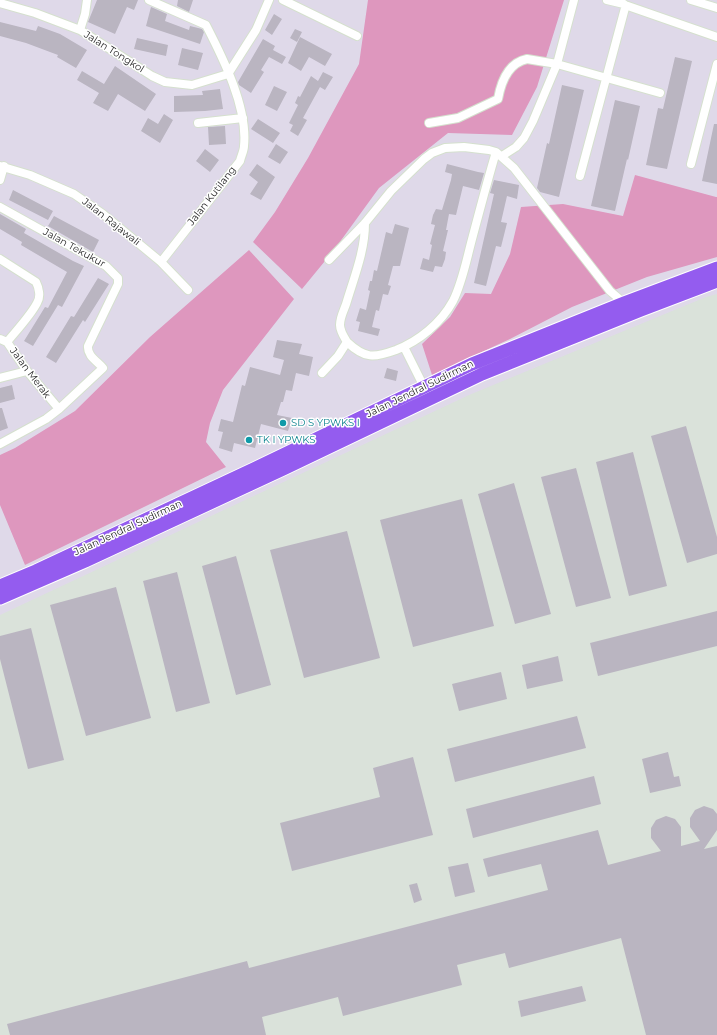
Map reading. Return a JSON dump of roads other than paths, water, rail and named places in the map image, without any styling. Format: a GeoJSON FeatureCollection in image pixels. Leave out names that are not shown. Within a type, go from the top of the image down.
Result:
{"type":"FeatureCollection","features":[{"type":"Feature","properties":{"kind":"highway","name":"Jalan Jendral Sudirman"},"geometry":{"type":"LineString","coordinates":[[0,586],[36,571],[254,469],[472,364],[624,303],[717,268]]}},
{"type":"Feature","properties":{"kind":"highway","name":"Jalan Jendral Sudirman"},"geometry":{"type":"LineString","coordinates":[[0,598],[92,558],[276,473],[482,374],[717,281]]}},
{"type":"Feature","properties":{"kind":"street"},"geometry":{"type":"LineString","coordinates":[[80,30],[85,14],[86,0]]}},
{"type":"Feature","properties":{"kind":"street","name":"Jalan Kutilang"},"geometry":{"type":"LineString","coordinates":[[150,0],[204,23],[233,83],[243,118],[244,146],[240,161],[161,262]]}},
{"type":"Feature","properties":{"kind":"street"},"geometry":{"type":"LineString","coordinates":[[228,74],[256,30],[269,0]]}},
{"type":"Feature","properties":{"kind":"street"},"geometry":{"type":"LineString","coordinates":[[283,0],[357,36]]}},
{"type":"Feature","properties":{"kind":"street"},"geometry":{"type":"LineString","coordinates":[[499,154],[516,147],[524,138],[533,121],[557,64],[574,0]]}},
{"type":"Feature","properties":{"kind":"street"},"geometry":{"type":"LineString","coordinates":[[607,0],[717,37]]}},
{"type":"Feature","properties":{"kind":"street"},"geometry":{"type":"LineString","coordinates":[[691,0],[717,8]]}},
{"type":"Feature","properties":{"kind":"street","name":"Jalan Tongkol"},"geometry":{"type":"LineString","coordinates":[[0,3],[35,13],[80,30],[152,76],[165,82],[192,85],[228,74]]}},
{"type":"Feature","properties":{"kind":"street"},"geometry":{"type":"LineString","coordinates":[[580,176],[625,6]]}},
{"type":"Feature","properties":{"kind":"street"},"geometry":{"type":"LineString","coordinates":[[429,123],[458,118],[498,99],[500,89],[508,71],[523,59],[527,58],[557,64],[660,93]]}},
{"type":"Feature","properties":{"kind":"street"},"geometry":{"type":"LineString","coordinates":[[691,164],[717,64]]}},
{"type":"Feature","properties":{"kind":"street"},"geometry":{"type":"LineString","coordinates":[[198,123],[243,118]]}},
{"type":"Feature","properties":{"kind":"street"},"geometry":{"type":"LineString","coordinates":[[330,260],[365,223],[391,191],[424,159],[432,153],[445,148],[464,147],[499,154],[514,168],[610,291],[624,303]]}},
{"type":"Feature","properties":{"kind":"street"},"geometry":{"type":"LineString","coordinates":[[365,223],[365,235],[360,260],[356,276],[342,313],[340,325],[347,342],[356,351],[368,356],[381,356],[404,347],[434,327],[452,301],[462,280],[499,154]]}},
{"type":"Feature","properties":{"kind":"street"},"geometry":{"type":"LineString","coordinates":[[0,180],[2,166]]}},
{"type":"Feature","properties":{"kind":"street","name":"Jalan Rajawali"},"geometry":{"type":"LineString","coordinates":[[2,166],[30,175],[74,194],[103,214],[161,262],[188,290]]}},
{"type":"Feature","properties":{"kind":"street","name":"Jalan Tekukur"},"geometry":{"type":"LineString","coordinates":[[0,207],[106,266],[118,278],[118,284],[88,346],[88,352],[90,355],[104,368],[59,409]]}},
{"type":"Feature","properties":{"kind":"street"},"geometry":{"type":"LineString","coordinates":[[0,259],[36,282],[39,287],[38,303],[4,340]]}},
{"type":"Feature","properties":{"kind":"street","name":"Jalan Merak"},"geometry":{"type":"LineString","coordinates":[[4,340],[27,371],[59,409]]}},
{"type":"Feature","properties":{"kind":"street"},"geometry":{"type":"LineString","coordinates":[[322,373],[338,356],[347,342]]}},
{"type":"Feature","properties":{"kind":"street"},"geometry":{"type":"LineString","coordinates":[[404,347],[424,387]]}},
{"type":"Feature","properties":{"kind":"street"},"geometry":{"type":"LineString","coordinates":[[0,378],[27,371]]}},
{"type":"Feature","properties":{"kind":"street"},"geometry":{"type":"LineString","coordinates":[[0,444],[46,419],[59,409]]}},
{"type":"Feature","properties":{"kind":"place","name":"SD S YPWKS I"},"geometry":{"type":"Point","coordinates":[283,423]}},
{"type":"Feature","properties":{"kind":"place","name":"TK I YPWKS"},"geometry":{"type":"Point","coordinates":[249,440]}}]}
